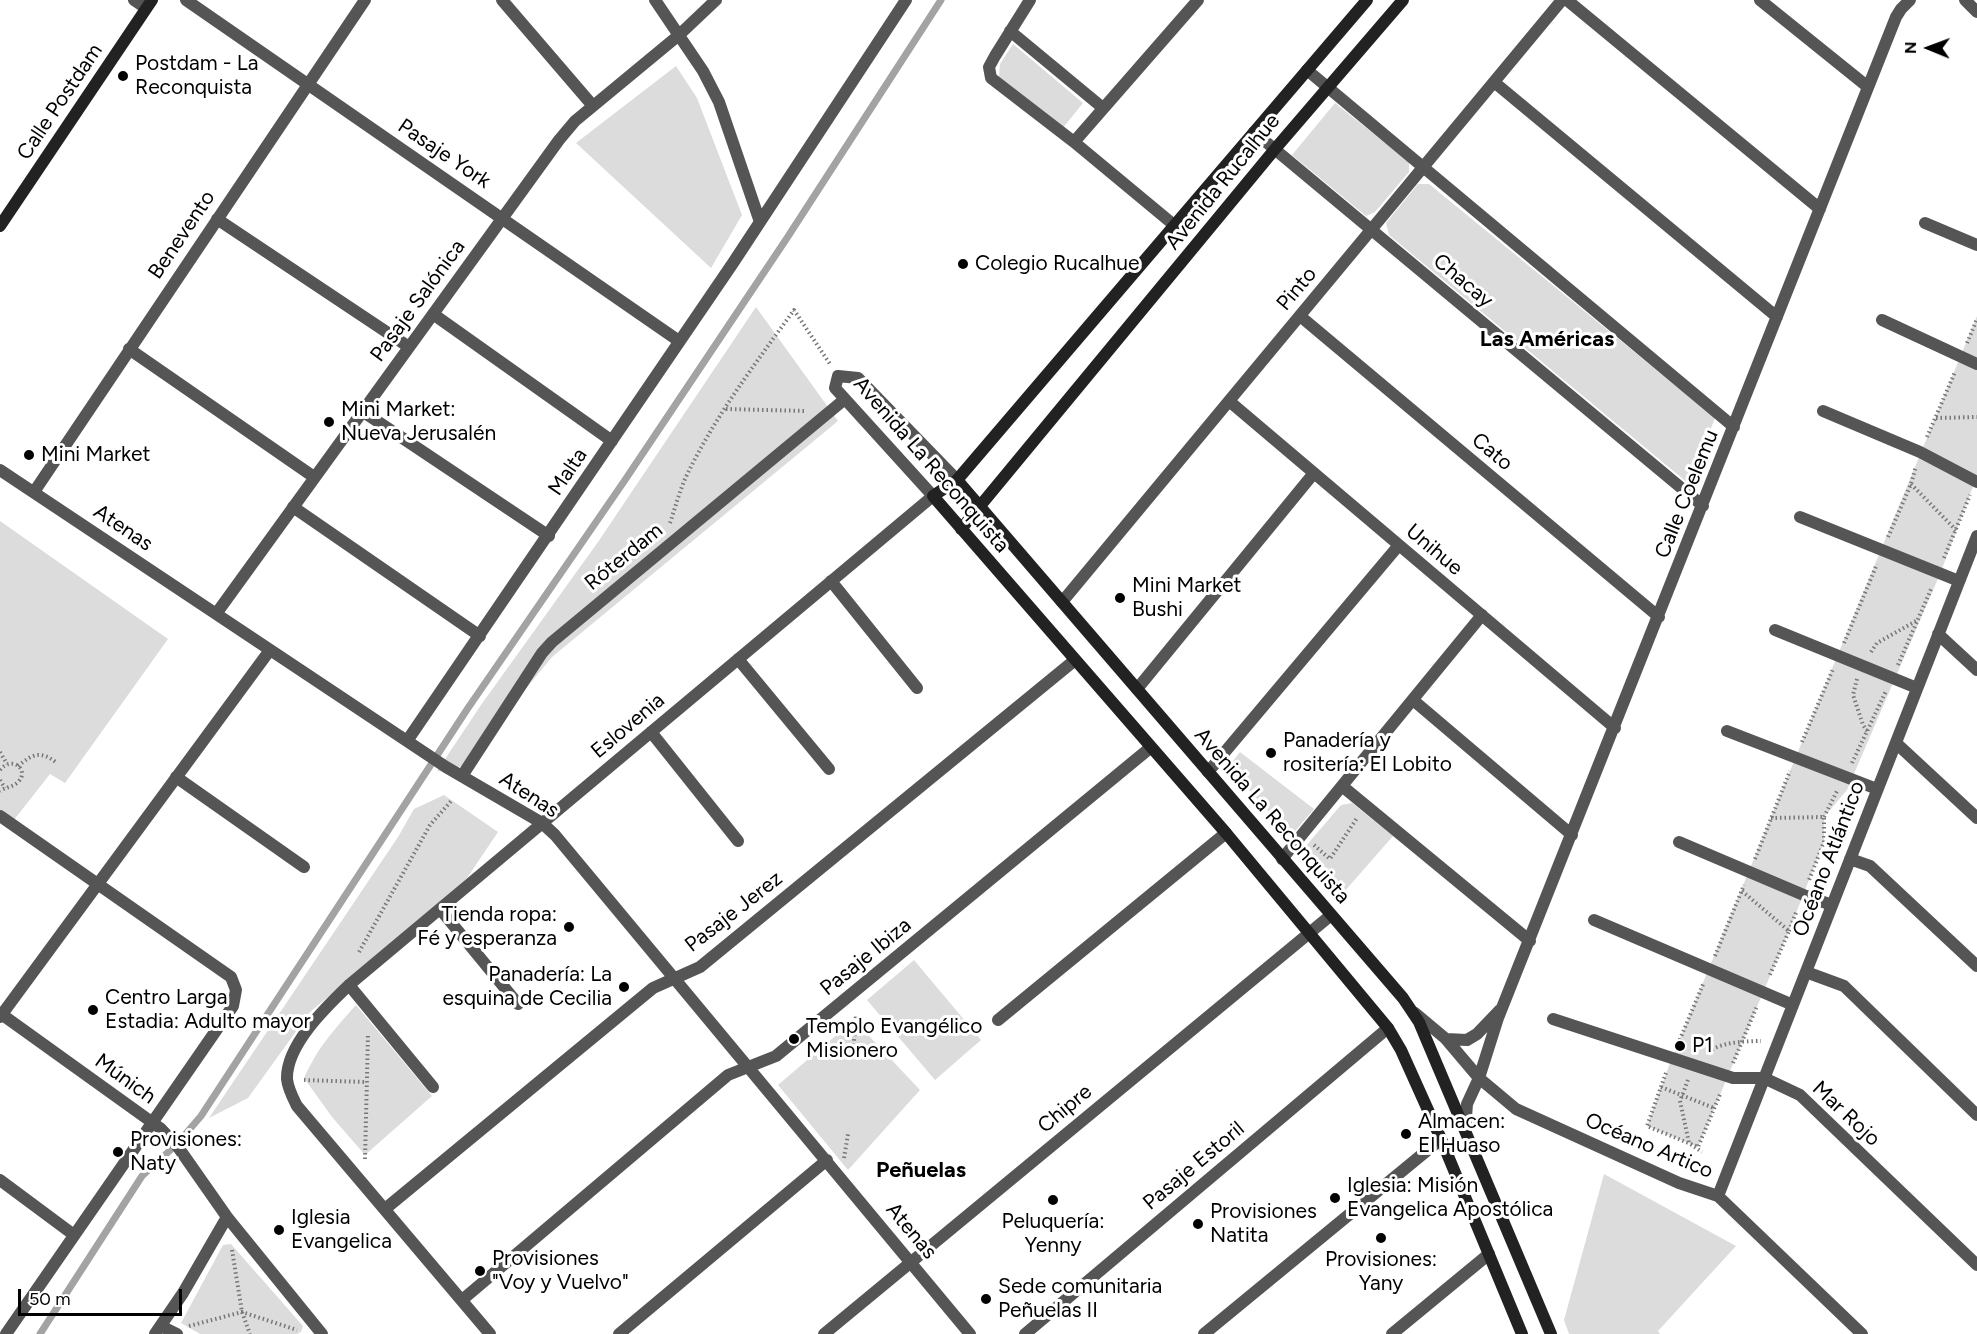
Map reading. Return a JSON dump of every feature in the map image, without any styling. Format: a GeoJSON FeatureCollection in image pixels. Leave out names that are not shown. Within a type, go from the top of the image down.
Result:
{"type":"FeatureCollection","features":[{"type":"Feature","properties":{"kind":"street"},"geometry":{"type":"LineString","coordinates":[[134,0],[149,4]]}},
{"type":"Feature","properties":{"kind":"street","name":"Pasaje York"},"geometry":{"type":"LineString","coordinates":[[186,0],[679,341]]}},
{"type":"Feature","properties":{"kind":"street","name":"Benevento"},"geometry":{"type":"LineString","coordinates":[[34,492],[365,0]]}},
{"type":"Feature","properties":{"kind":"street"},"geometry":{"type":"LineString","coordinates":[[502,0],[593,106]]}},
{"type":"Feature","properties":{"kind":"street"},"geometry":{"type":"LineString","coordinates":[[655,0],[703,71],[719,102],[760,222]]}},
{"type":"Feature","properties":{"kind":"street","name":"Pasaje Salónica"},"geometry":{"type":"LineString","coordinates":[[216,614],[559,140],[575,122],[679,35],[716,0]]}},
{"type":"Feature","properties":{"kind":"street","name":"Malta"},"geometry":{"type":"LineString","coordinates":[[407,741],[549,536],[906,0]]}},
{"type":"Feature","properties":{"kind":"street"},"geometry":{"type":"LineString","coordinates":[[1030,0],[989,67],[991,78],[1074,142],[1174,225]]}},
{"type":"Feature","properties":{"kind":"street"},"geometry":{"type":"LineString","coordinates":[[1074,142],[1198,0]]}},
{"type":"Feature","properties":{"kind":"street","name":"Avenida Rucalhue"},"geometry":{"type":"LineString","coordinates":[[933,496],[957,480],[1367,0]]}},
{"type":"Feature","properties":{"kind":"street","name":"Avenida Rucalhue"},"geometry":{"type":"LineString","coordinates":[[961,529],[1275,149],[1403,0]]}},
{"type":"Feature","properties":{"kind":"street"},"geometry":{"type":"LineString","coordinates":[[1565,0],[1820,209]]}},
{"type":"Feature","properties":{"kind":"street","name":"Pinto"},"geometry":{"type":"LineString","coordinates":[[1062,602],[1494,82],[1565,0]]}},
{"type":"Feature","properties":{"kind":"street"},"geometry":{"type":"LineString","coordinates":[[1760,0],[1868,87]]}},
{"type":"Feature","properties":{"kind":"street","name":"Calle Coelemu"},"geometry":{"type":"LineString","coordinates":[[1465,1132],[1467,1104],[1479,1078],[1530,941],[1896,17],[1910,0]]}},
{"type":"Feature","properties":{"kind":"street"},"geometry":{"type":"LineString","coordinates":[[1965,0],[1977,12]]}},
{"type":"Feature","properties":{"kind":"street","name":"Calle Postdam"},"geometry":{"type":"LineString","coordinates":[[0,226],[149,4]]}},
{"type":"Feature","properties":{"kind":"street"},"geometry":{"type":"LineString","coordinates":[[1010,31],[1103,108]]}},
{"type":"Feature","properties":{"kind":"street"},"geometry":{"type":"LineString","coordinates":[[1307,70],[1734,427]]}},
{"type":"Feature","properties":{"kind":"street"},"geometry":{"type":"LineString","coordinates":[[1494,82],[1777,317]]}},
{"type":"Feature","properties":{"kind":"street","name":"Chacay"},"geometry":{"type":"LineString","coordinates":[[1254,132],[1703,506]]}},
{"type":"Feature","properties":{"kind":"street"},"geometry":{"type":"LineString","coordinates":[[217,219],[409,347]]}},
{"type":"Feature","properties":{"kind":"street"},"geometry":{"type":"LineString","coordinates":[[1925,223],[1977,245]]}},
{"type":"Feature","properties":{"kind":"street"},"geometry":{"type":"LineString","coordinates":[[432,314],[612,441]]}},
{"type":"Feature","properties":{"kind":"street","name":"Cato"},"geometry":{"type":"LineString","coordinates":[[1300,316],[1659,617]]}},
{"type":"Feature","properties":{"kind":"street"},"geometry":{"type":"LineString","coordinates":[[1882,320],[1977,364]]}},
{"type":"Feature","properties":{"kind":"street"},"geometry":{"type":"LineString","coordinates":[[129,349],[314,477]]}},
{"type":"Feature","properties":{"kind":"street","name":"Avenida La Reconquista"},"geometry":{"type":"LineString","coordinates":[[1522,1334],[1441,1139],[1401,1050],[1388,1028],[1226,834],[933,496],[835,388],[838,376],[858,378],[957,480],[1403,998],[1419,1022],[1551,1334]]}},
{"type":"Feature","properties":{"kind":"street","name":"Róterdam"},"geometry":{"type":"LineString","coordinates":[[462,776],[542,652],[564,631],[845,399]]}},
{"type":"Feature","properties":{"kind":"street","name":"Unihue"},"geometry":{"type":"LineString","coordinates":[[1229,401],[1615,728]]}},
{"type":"Feature","properties":{"kind":"street"},"geometry":{"type":"LineString","coordinates":[[362,411],[549,536]]}},
{"type":"Feature","properties":{"kind":"street"},"geometry":{"type":"LineString","coordinates":[[1823,411],[1920,452],[1976,481]]}},
{"type":"Feature","properties":{"kind":"street","name":"Atenas"},"geometry":{"type":"LineString","coordinates":[[0,470],[419,750],[542,823],[555,835],[970,1334]]}},
{"type":"Feature","properties":{"kind":"street"},"geometry":{"type":"LineString","coordinates":[[1137,689],[1314,473]]}},
{"type":"Feature","properties":{"kind":"street","name":"Eslovenia"},"geometry":{"type":"LineString","coordinates":[[490,1334],[297,1106],[287,1079],[292,1055],[307,1031],[328,1005],[349,986],[933,496]]}},
{"type":"Feature","properties":{"kind":"street"},"geometry":{"type":"LineString","coordinates":[[293,507],[480,636]]}},
{"type":"Feature","properties":{"kind":"street"},"geometry":{"type":"LineString","coordinates":[[1800,517],[1959,581]]}},
{"type":"Feature","properties":{"kind":"street","name":"Océano Atlántico"},"geometry":{"type":"LineString","coordinates":[[1718,1196],[1977,536]]}},
{"type":"Feature","properties":{"kind":"street"},"geometry":{"type":"LineString","coordinates":[[1208,772],[1398,544]]}},
{"type":"Feature","properties":{"kind":"street"},"geometry":{"type":"LineString","coordinates":[[831,581],[917,688]]}},
{"type":"Feature","properties":{"kind":"street"},"geometry":{"type":"LineString","coordinates":[[1282,859],[1482,615]]}},
{"type":"Feature","properties":{"kind":"street"},"geometry":{"type":"LineString","coordinates":[[1775,630],[1917,688]]}},
{"type":"Feature","properties":{"kind":"street"},"geometry":{"type":"LineString","coordinates":[[1938,634],[1977,670]]}},
{"type":"Feature","properties":{"kind":"street"},"geometry":{"type":"LineString","coordinates":[[1,1015],[270,650]]}},
{"type":"Feature","properties":{"kind":"street"},"geometry":{"type":"LineString","coordinates":[[738,659],[829,769]]}},
{"type":"Feature","properties":{"kind":"street","name":"Pasaje Jerez"},"geometry":{"type":"LineString","coordinates":[[385,1209],[653,988],[700,967],[1075,660]]}},
{"type":"Feature","properties":{"kind":"street"},"geometry":{"type":"LineString","coordinates":[[1413,700],[1572,835]]}},
{"type":"Feature","properties":{"kind":"street"},"geometry":{"type":"LineString","coordinates":[[1727,731],[1877,789]]}},
{"type":"Feature","properties":{"kind":"street"},"geometry":{"type":"LineString","coordinates":[[651,732],[738,841]]}},
{"type":"Feature","properties":{"kind":"street"},"geometry":{"type":"LineString","coordinates":[[1896,743],[1977,818]]}},
{"type":"Feature","properties":{"kind":"street","name":"Pasaje Ibiza"},"geometry":{"type":"LineString","coordinates":[[462,1300],[728,1075],[776,1056],[1150,747]]}},
{"type":"Feature","properties":{"kind":"street"},"geometry":{"type":"LineString","coordinates":[[176,777],[304,867]]}},
{"type":"Feature","properties":{"kind":"street"},"geometry":{"type":"LineString","coordinates":[[1342,786],[1530,941]]}},
{"type":"Feature","properties":{"kind":"street"},"geometry":{"type":"LineString","coordinates":[[0,816],[231,977],[236,990],[233,1006],[156,1126],[74,1235],[6,1334]]}},
{"type":"Feature","properties":{"kind":"street"},"geometry":{"type":"LineString","coordinates":[[998,1020],[1226,834]]}},
{"type":"Feature","properties":{"kind":"street"},"geometry":{"type":"LineString","coordinates":[[1679,842],[1832,905]]}},
{"type":"Feature","properties":{"kind":"street"},"geometry":{"type":"LineString","coordinates":[[1850,859],[1870,866],[1977,966]]}},
{"type":"Feature","properties":{"kind":"street"},"geometry":{"type":"LineString","coordinates":[[440,909],[519,1004]]}},
{"type":"Feature","properties":{"kind":"street","name":"Chipre"},"geometry":{"type":"LineString","coordinates":[[824,1334],[1331,915]]}},
{"type":"Feature","properties":{"kind":"street"},"geometry":{"type":"LineString","coordinates":[[1594,921],[1793,1005]]}},
{"type":"Feature","properties":{"kind":"street"},"geometry":{"type":"LineString","coordinates":[[1806,972],[1844,986],[1977,1115]]}},
{"type":"Feature","properties":{"kind":"street"},"geometry":{"type":"LineString","coordinates":[[349,986],[433,1087]]}},
{"type":"Feature","properties":{"kind":"street","name":"Calle Coelemu"},"geometry":{"type":"LineString","coordinates":[[1446,1039],[1467,1040],[1477,1034],[1505,1005]]}},
{"type":"Feature","properties":{"kind":"street","name":"Océano Artico"},"geometry":{"type":"LineString","coordinates":[[1410,1009],[1446,1039],[1479,1078],[1516,1110],[1679,1183],[1718,1196],[1862,1334]]}},
{"type":"Feature","properties":{"kind":"street","name":"Múnich"},"geometry":{"type":"LineString","coordinates":[[1,1015],[156,1126],[178,1148],[227,1217],[322,1334]]}},
{"type":"Feature","properties":{"kind":"street","name":"Mar Rojo"},"geometry":{"type":"LineString","coordinates":[[1552,1019],[1728,1076],[1764,1078],[1800,1095],[1977,1265]]}},
{"type":"Feature","properties":{"kind":"street","name":"Pasaje Estoril"},"geometry":{"type":"LineString","coordinates":[[1024,1334],[1388,1028]]}},
{"type":"Feature","properties":{"kind":"street"},"geometry":{"type":"LineString","coordinates":[[1204,1334],[1441,1139]]}},
{"type":"Feature","properties":{"kind":"street"},"geometry":{"type":"LineString","coordinates":[[619,1334],[826,1160]]}},
{"type":"Feature","properties":{"kind":"street"},"geometry":{"type":"LineString","coordinates":[[0,1180],[74,1235]]}},
{"type":"Feature","properties":{"kind":"street"},"geometry":{"type":"LineString","coordinates":[[166,1331],[183,1293],[227,1217]]}},
{"type":"Feature","properties":{"kind":"street"},"geometry":{"type":"LineString","coordinates":[[1392,1334],[1488,1254]]}},
{"type":"Feature","properties":{"kind":"path"},"geometry":{"type":"LineString","coordinates":[[663,549],[684,482],[702,444],[742,382],[794,310],[838,376]]}},
{"type":"Feature","properties":{"kind":"path"},"geometry":{"type":"LineString","coordinates":[[1963,352],[1977,319]]}},
{"type":"Feature","properties":{"kind":"path"},"geometry":{"type":"LineString","coordinates":[[1959,363],[1920,452],[1911,484],[1672,1058],[1647,1126],[1698,1147],[1824,842],[1824,817],[1892,678],[1976,481]]}},
{"type":"Feature","properties":{"kind":"path"},"geometry":{"type":"LineString","coordinates":[[726,409],[827,413]]}},
{"type":"Feature","properties":{"kind":"path"},"geometry":{"type":"LineString","coordinates":[[1936,418],[1977,417]]}},
{"type":"Feature","properties":{"kind":"path"},"geometry":{"type":"LineString","coordinates":[[1911,484],[1956,530]]}},
{"type":"Feature","properties":{"kind":"path"},"geometry":{"type":"LineString","coordinates":[[0,752],[7,764]]}},
{"type":"Feature","properties":{"kind":"path"},"geometry":{"type":"LineString","coordinates":[[18,766],[31,756],[39,754],[49,756],[57,763]]}},
{"type":"Feature","properties":{"kind":"path"},"geometry":{"type":"LineString","coordinates":[[0,770],[7,764],[13,763],[22,772],[16,785],[2,789],[0,780]]}},
{"type":"Feature","properties":{"kind":"path"},"geometry":{"type":"LineString","coordinates":[[358,954],[430,825],[452,800]]}},
{"type":"Feature","properties":{"kind":"path"},"geometry":{"type":"LineString","coordinates":[[1302,835],[1330,859],[1366,806]]}},
{"type":"Feature","properties":{"kind":"path"},"geometry":{"type":"LineString","coordinates":[[1771,818],[1824,817]]}},
{"type":"Feature","properties":{"kind":"path"},"geometry":{"type":"LineString","coordinates":[[1742,891],[1789,931]]}},
{"type":"Feature","properties":{"kind":"path"},"geometry":{"type":"LineString","coordinates":[[853,1054],[856,1014]]}},
{"type":"Feature","properties":{"kind":"path"},"geometry":{"type":"LineString","coordinates":[[365,1160],[368,1025]]}},
{"type":"Feature","properties":{"kind":"path"},"geometry":{"type":"LineString","coordinates":[[303,1080],[365,1082]]}},
{"type":"Feature","properties":{"kind":"path"},"geometry":{"type":"LineString","coordinates":[[1661,1088],[1714,1108]]}},
{"type":"Feature","properties":{"kind":"path"},"geometry":{"type":"LineString","coordinates":[[843,1168],[848,1134]]}},
{"type":"Feature","properties":{"kind":"path"},"geometry":{"type":"LineString","coordinates":[[232,1249],[242,1312],[250,1334]]}},
{"type":"Feature","properties":{"kind":"path"},"geometry":{"type":"LineString","coordinates":[[166,1331],[242,1312],[307,1333]]}},
{"type":"Feature","properties":{"kind":"shaded area"},"geometry":{"type":"Polygon","coordinates":[[[1013,44],[1083,103],[1062,129],[999,77],[1000,64],[1013,44]]]}},
{"type":"Feature","properties":{"kind":"shaded area"},"geometry":{"type":"Polygon","coordinates":[[[676,66],[697,98],[742,215],[711,268],[576,143],[676,66]]]}},
{"type":"Feature","properties":{"kind":"shaded area"},"geometry":{"type":"Polygon","coordinates":[[[1335,103],[1409,162],[1409,172],[1375,212],[1366,216],[1292,155],[1335,103]]]}},
{"type":"Feature","properties":{"kind":"shaded area"},"geometry":{"type":"Polygon","coordinates":[[[1418,184],[1429,184],[1715,418],[1689,484],[1389,235],[1386,223],[1418,184]]]}},
{"type":"Feature","properties":{"kind":"shaded area"},"geometry":{"type":"Polygon","coordinates":[[[756,307],[838,421],[552,657],[463,765],[451,772],[437,771],[481,705],[598,542],[756,307]]]}},
{"type":"Feature","properties":{"kind":"shaded area"},"geometry":{"type":"Polygon","coordinates":[[[1977,316],[1977,476],[1940,574],[1847,790],[1824,817],[1824,842],[1698,1147],[1647,1126],[1670,1063],[1977,316]]]}},
{"type":"Feature","properties":{"kind":"shaded area"},"geometry":{"type":"Polygon","coordinates":[[[0,521],[168,639],[65,783],[50,774],[10,825],[0,818],[0,521]]]}},
{"type":"Feature","properties":{"kind":"shaded area"},"geometry":{"type":"Polygon","coordinates":[[[1240,752],[1314,809],[1291,836],[1228,767],[1240,752]]]}},
{"type":"Feature","properties":{"kind":"shaded area"},"geometry":{"type":"Polygon","coordinates":[[[444,795],[498,832],[467,878],[310,1012],[248,1098],[209,1118],[398,837],[414,809],[444,795]]]}},
{"type":"Feature","properties":{"kind":"shaded area"},"geometry":{"type":"Polygon","coordinates":[[[1352,803],[1393,836],[1344,892],[1305,847],[1341,805],[1352,803]]]}},
{"type":"Feature","properties":{"kind":"shaded area"},"geometry":{"type":"Polygon","coordinates":[[[914,960],[981,1040],[935,1080],[867,1000],[914,960]]]}},
{"type":"Feature","properties":{"kind":"shaded area"},"geometry":{"type":"Polygon","coordinates":[[[356,1005],[432,1096],[365,1155],[332,1117],[304,1078],[321,1048],[356,1005]]]}},
{"type":"Feature","properties":{"kind":"shaded area"},"geometry":{"type":"Polygon","coordinates":[[[854,1020],[920,1090],[848,1170],[778,1085],[854,1020]]]}},
{"type":"Feature","properties":{"kind":"shaded area"},"geometry":{"type":"Polygon","coordinates":[[[1604,1174],[1736,1246],[1658,1331],[1660,1334],[1569,1334],[1564,1320],[1604,1174]]]}},
{"type":"Feature","properties":{"kind":"shaded area"},"geometry":{"type":"Polygon","coordinates":[[[231,1244],[303,1326],[301,1332],[297,1334],[200,1334],[181,1323],[223,1245],[231,1244]]]}},
{"type":"Feature","properties":{"kind":"waterway"},"geometry":{"type":"LineString","coordinates":[[40,1334],[142,1176],[177,1144],[201,1116],[468,708],[625,480],[787,238],[941,0]]}},
{"type":"Feature","properties":{"kind":"place","name":"Postdam - La Reconquista"},"geometry":{"type":"Point","coordinates":[123,76]}},
{"type":"Feature","properties":{"kind":"place","name":"Colegio Rucalhue"},"geometry":{"type":"Point","coordinates":[963,264]}},
{"type":"Feature","properties":{"kind":"place","name":"Mini Market: Nueva Jerusalén"},"geometry":{"type":"Point","coordinates":[329,422]}},
{"type":"Feature","properties":{"kind":"place","name":"Mini Market"},"geometry":{"type":"Point","coordinates":[29,455]}},
{"type":"Feature","properties":{"kind":"place","name":"Mini Market Bushi"},"geometry":{"type":"Point","coordinates":[1120,598]}},
{"type":"Feature","properties":{"kind":"place","name":"Panadería y rositería: El Lobito"},"geometry":{"type":"Point","coordinates":[1271,753]}},
{"type":"Feature","properties":{"kind":"place","name":"Tienda ropa: Fé y esperanza"},"geometry":{"type":"Point","coordinates":[569,927]}},
{"type":"Feature","properties":{"kind":"place","name":"Panadería: La esquina de Cecilia"},"geometry":{"type":"Point","coordinates":[624,987]}},
{"type":"Feature","properties":{"kind":"place","name":"Centro Larga Estadia: Adulto mayor"},"geometry":{"type":"Point","coordinates":[93,1010]}},
{"type":"Feature","properties":{"kind":"place","name":"Templo Evangélico Misionero"},"geometry":{"type":"Point","coordinates":[794,1039]}},
{"type":"Feature","properties":{"kind":"place","name":"P1"},"geometry":{"type":"Point","coordinates":[1680,1046]}},
{"type":"Feature","properties":{"kind":"place","name":"Almacen: El Huaso"},"geometry":{"type":"Point","coordinates":[1406,1134]}},
{"type":"Feature","properties":{"kind":"place","name":"Provisiones: Naty"},"geometry":{"type":"Point","coordinates":[118,1152]}},
{"type":"Feature","properties":{"kind":"place","name":"Iglesia: Misión Evangelica Apostólica"},"geometry":{"type":"Point","coordinates":[1335,1198]}},
{"type":"Feature","properties":{"kind":"place","name":"Peluquería: Yenny"},"geometry":{"type":"Point","coordinates":[1053,1200]}},
{"type":"Feature","properties":{"kind":"place","name":"Provisiones Natita"},"geometry":{"type":"Point","coordinates":[1198,1224]}},
{"type":"Feature","properties":{"kind":"place","name":"Iglesia Evangelica"},"geometry":{"type":"Point","coordinates":[279,1230]}},
{"type":"Feature","properties":{"kind":"place","name":"Provisiones: Yany"},"geometry":{"type":"Point","coordinates":[1381,1238]}},
{"type":"Feature","properties":{"kind":"place","name":"Provisiones \"Voy y Vuelvo\""},"geometry":{"type":"Point","coordinates":[480,1271]}},
{"type":"Feature","properties":{"kind":"place","name":"Sede comunitaria Peñuelas II"},"geometry":{"type":"Point","coordinates":[986,1299]}},
{"type":"Feature","properties":{"kind":"district","name":"Las Américas"},"geometry":{"type":"Point","coordinates":[1547,340]}},
{"type":"Feature","properties":{"kind":"district","name":"Peñuelas"},"geometry":{"type":"Point","coordinates":[921,1171]}}]}
